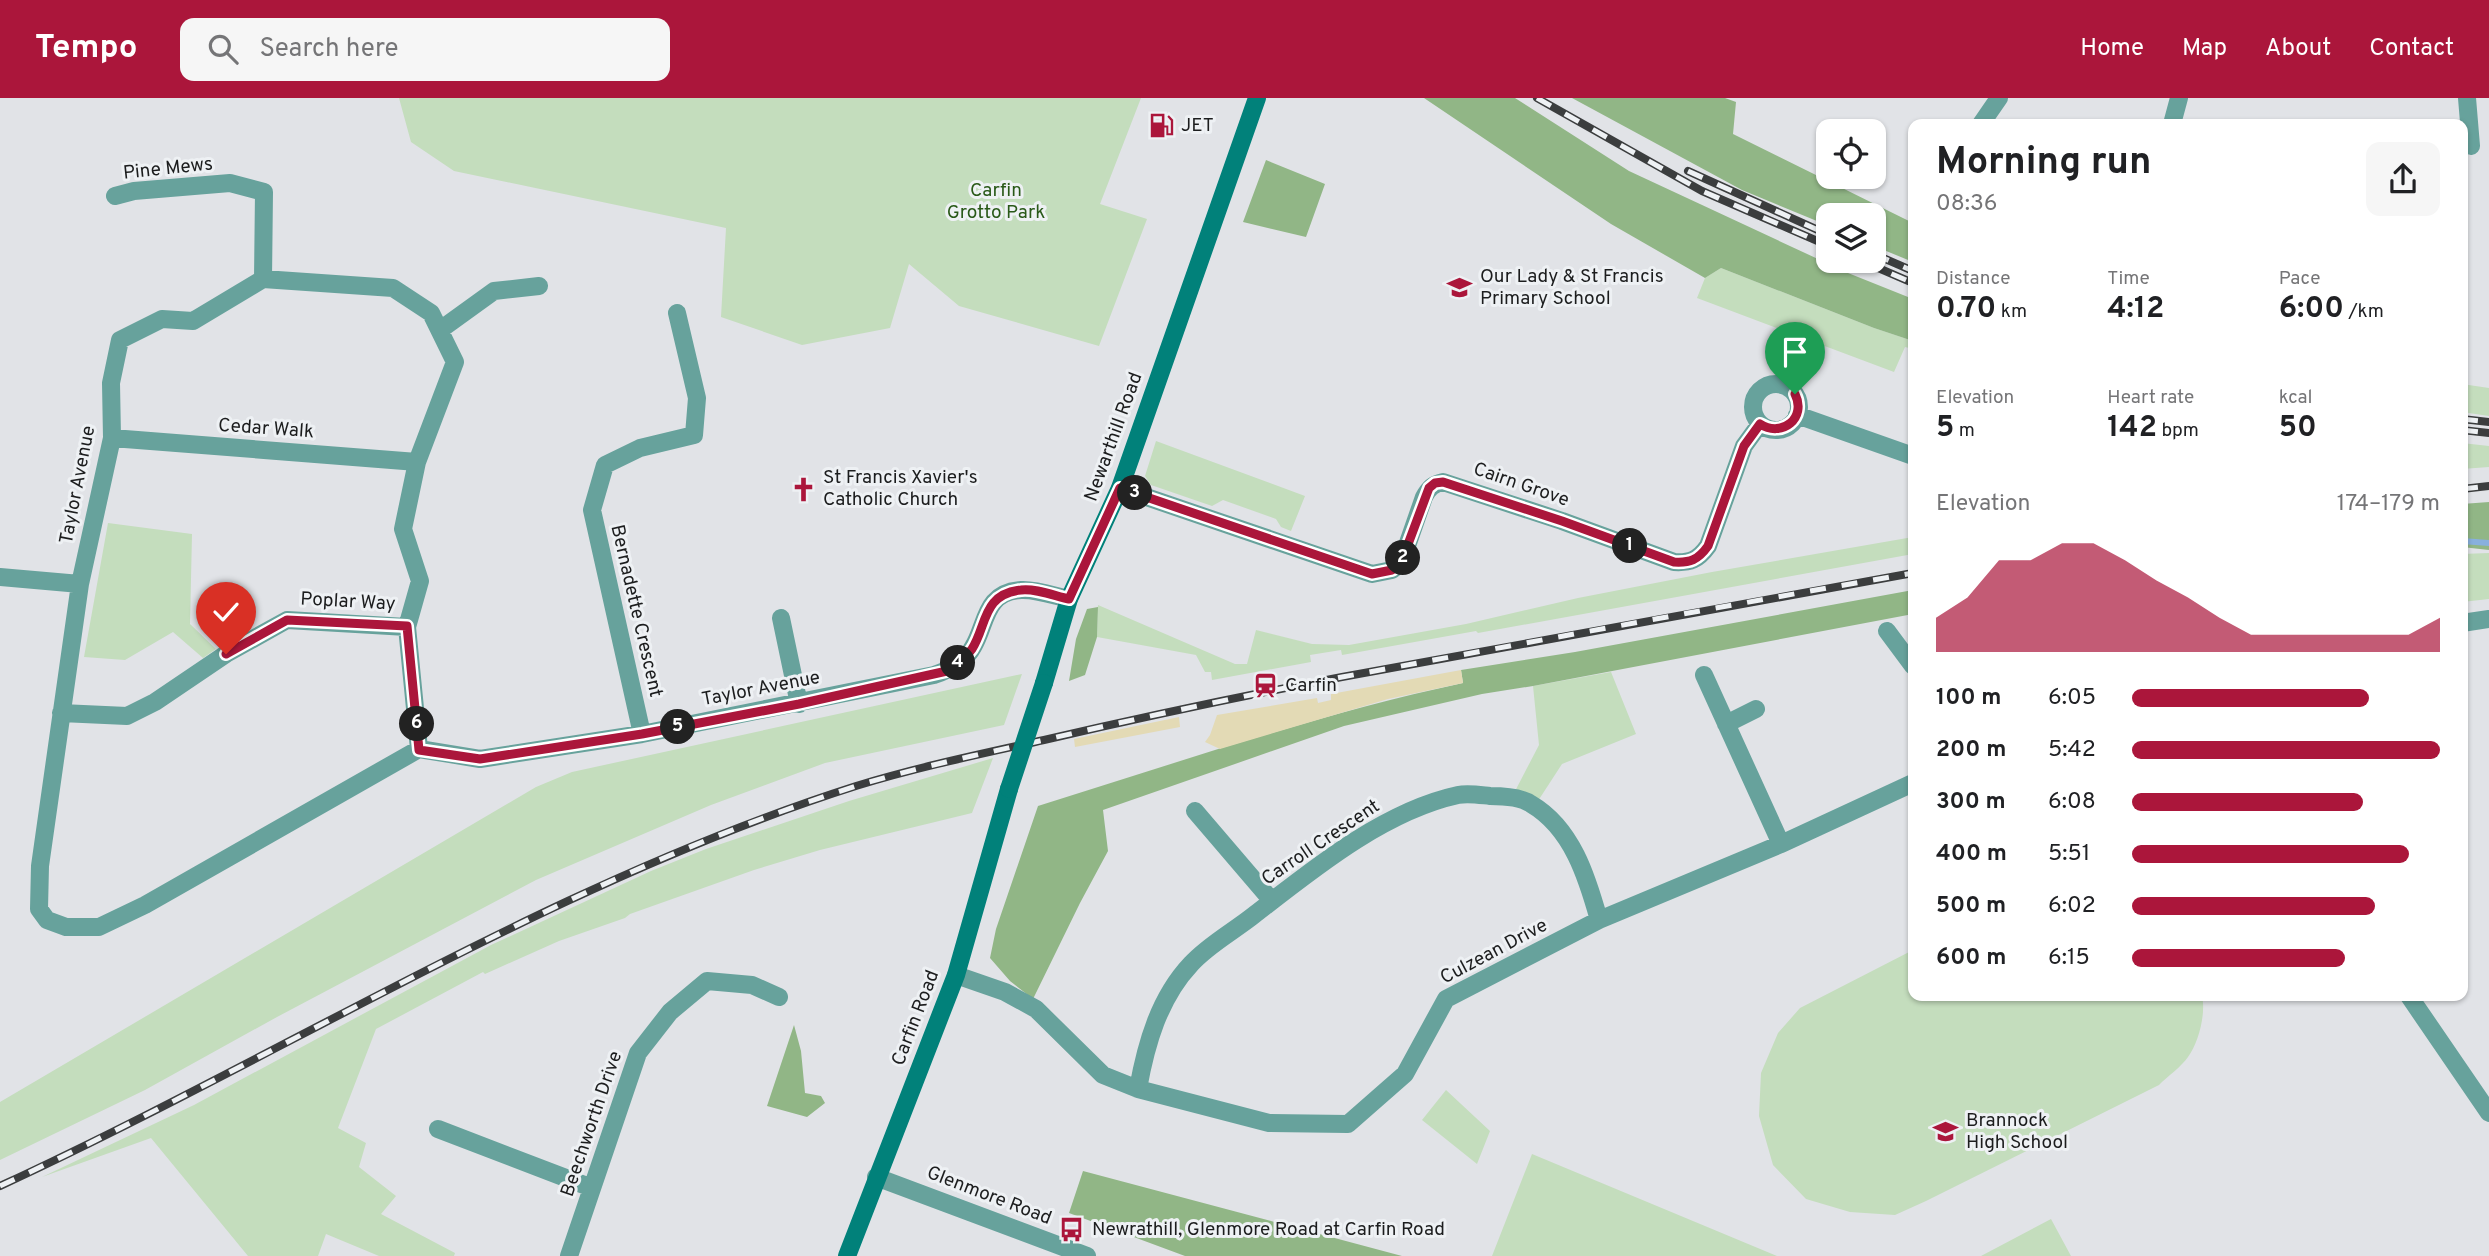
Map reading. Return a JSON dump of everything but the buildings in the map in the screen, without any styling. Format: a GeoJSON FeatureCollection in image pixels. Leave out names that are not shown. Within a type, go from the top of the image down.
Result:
{"type":"FeatureCollection","features":[{"type":"Feature","properties":{"kind":"main road","name":"Newarthill Road"},"geometry":{"type":"LineString","coordinates":[[1009,789],[1069,599],[1120,488],[1257,98]]}},
{"type":"Feature","properties":{"kind":"main road","name":"Carfin Road"},"geometry":{"type":"LineString","coordinates":[[847,1256],[956,975],[1009,789]]}},
{"type":"Feature","properties":{"kind":"street"},"geometry":{"type":"LineString","coordinates":[[1985,119],[1998,98]]}},
{"type":"Feature","properties":{"kind":"street"},"geometry":{"type":"LineString","coordinates":[[2173,119],[2179,98]]}},
{"type":"Feature","properties":{"kind":"street"},"geometry":{"type":"LineString","coordinates":[[2467,98],[2474,145]]}},
{"type":"Feature","properties":{"kind":"street","name":"Pine Mews"},"geometry":{"type":"LineString","coordinates":[[115,196],[134,191],[230,183],[264,192],[263,279]]}},
{"type":"Feature","properties":{"kind":"street"},"geometry":{"type":"LineString","coordinates":[[263,279],[393,288],[431,313],[455,362],[417,462],[403,529],[419,582],[407,626],[419,750]]}},
{"type":"Feature","properties":{"kind":"street","name":"Taylor Avenue"},"geometry":{"type":"LineString","coordinates":[[263,279],[193,321],[162,319],[120,340],[111,383],[112,438],[80,584],[40,866],[39,909],[47,920],[66,927],[99,927],[145,905],[419,750],[480,759],[642,734],[799,704],[947,671],[973,648],[984,615],[1000,597],[1023,589],[1069,599]]}},
{"type":"Feature","properties":{"kind":"street"},"geometry":{"type":"LineString","coordinates":[[440,331],[494,291],[539,286]]}},
{"type":"Feature","properties":{"kind":"street","name":"Bernadette Crescent"},"geometry":{"type":"LineString","coordinates":[[642,734],[592,510],[605,465],[640,448],[694,435],[697,398],[677,313]]}},
{"type":"Feature","properties":{"kind":"street"},"geometry":{"type":"LineString","coordinates":[[1775,383],[1790,388],[1798,400],[1797,415],[1788,426],[1781,429],[1766,428],[1755,418],[1753,402],[1760,389],[1775,383]]}},
{"type":"Feature","properties":{"kind":"street"},"geometry":{"type":"LineString","coordinates":[[1797,415],[1908,454]]}},
{"type":"Feature","properties":{"kind":"street","name":"Cairn Grove"},"geometry":{"type":"LineString","coordinates":[[1120,488],[1372,574],[1392,570],[1401,563],[1429,488],[1435,483],[1443,482],[1674,562],[1684,563],[1701,556],[1708,546],[1744,446],[1760,424]]}},
{"type":"Feature","properties":{"kind":"street","name":"Cedar Walk"},"geometry":{"type":"LineString","coordinates":[[112,438],[417,462]]}},
{"type":"Feature","properties":{"kind":"street"},"geometry":{"type":"LineString","coordinates":[[0,577],[80,584]]}},
{"type":"Feature","properties":{"kind":"street"},"geometry":{"type":"LineString","coordinates":[[781,618],[799,704]]}},
{"type":"Feature","properties":{"kind":"street"},"geometry":{"type":"LineString","coordinates":[[2468,622],[2489,619]]}},
{"type":"Feature","properties":{"kind":"street","name":"Poplar Way"},"geometry":{"type":"LineString","coordinates":[[61,713],[127,716],[155,702],[226,654],[287,620],[407,626]]}},
{"type":"Feature","properties":{"kind":"street"},"geometry":{"type":"LineString","coordinates":[[1887,631],[1908,659]]}},
{"type":"Feature","properties":{"kind":"street"},"geometry":{"type":"LineString","coordinates":[[1704,676],[1781,844]]}},
{"type":"Feature","properties":{"kind":"street"},"geometry":{"type":"LineString","coordinates":[[1726,724],[1756,709]]}},
{"type":"Feature","properties":{"kind":"street","name":"Culzean Drive"},"geometry":{"type":"LineString","coordinates":[[956,975],[1005,992],[1036,1009],[1103,1075],[1138,1089],[1269,1124],[1348,1124],[1405,1074],[1446,999],[1599,920],[1781,844],[1908,784]]}},
{"type":"Feature","properties":{"kind":"street","name":"Carroll Crescent"},"geometry":{"type":"LineString","coordinates":[[1138,1089],[1162,1003],[1191,963],[1374,828],[1410,810],[1461,794],[1503,796],[1530,803],[1564,833],[1588,880],[1599,920]]}},
{"type":"Feature","properties":{"kind":"street"},"geometry":{"type":"LineString","coordinates":[[1195,811],[1272,901]]}},
{"type":"Feature","properties":{"kind":"street","name":"Beechworth Drive"},"geometry":{"type":"LineString","coordinates":[[569,1256],[638,1053],[670,1012],[707,981],[752,985],[779,997]]}},
{"type":"Feature","properties":{"kind":"street"},"geometry":{"type":"LineString","coordinates":[[2412,1001],[2489,1113]]}},
{"type":"Feature","properties":{"kind":"street"},"geometry":{"type":"LineString","coordinates":[[438,1129],[592,1188]]}},
{"type":"Feature","properties":{"kind":"street","name":"Glenmore Road"},"geometry":{"type":"LineString","coordinates":[[876,1177],[1087,1256]]}},
{"type":"Feature","properties":{"kind":"green space","name":"Carfin Grotto Park"},"geometry":{"type":"Polygon","coordinates":[[[399,98],[1141,98],[1100,204],[1147,219],[1099,346],[959,306],[909,264],[890,328],[802,345],[721,317],[726,228],[454,171],[411,142],[399,98]]]}},
{"type":"Feature","properties":{"kind":"green space"},"geometry":{"type":"Polygon","coordinates":[[[1424,98],[1515,98],[1629,171],[1816,258],[1816,273],[1848,273],[1908,297],[1908,339],[1721,268],[1705,278],[1611,224],[1424,98]]]}},
{"type":"Feature","properties":{"kind":"green space"},"geometry":{"type":"Polygon","coordinates":[[[1572,98],[1725,98],[1736,102],[1733,134],[1816,175],[1816,189],[1844,189],[1873,203],[1816,203],[1816,221],[1742,190],[1572,98]]]}},
{"type":"Feature","properties":{"kind":"green space"},"geometry":{"type":"Polygon","coordinates":[[[1266,160],[1325,184],[1306,237],[1243,222],[1266,160]]]}},
{"type":"Feature","properties":{"kind":"green space"},"geometry":{"type":"Polygon","coordinates":[[[1886,210],[1908,221],[1908,260],[1886,251],[1886,210]]]}},
{"type":"Feature","properties":{"kind":"green space"},"geometry":{"type":"Polygon","coordinates":[[[1721,268],[1908,339],[1908,348],[1905,347],[1894,372],[1697,298],[1705,278],[1721,268]]]}},
{"type":"Feature","properties":{"kind":"green space"},"geometry":{"type":"Polygon","coordinates":[[[2468,385],[2489,388],[2489,416],[2468,413],[2468,385]]]}},
{"type":"Feature","properties":{"kind":"green space"},"geometry":{"type":"Polygon","coordinates":[[[1156,441],[1305,496],[1291,531],[1281,527],[1276,519],[1223,500],[1212,506],[1151,485],[1145,476],[1156,441]]]}},
{"type":"Feature","properties":{"kind":"green space"},"geometry":{"type":"Polygon","coordinates":[[[2468,444],[2489,446],[2489,467],[2468,469],[2468,444]]]}},
{"type":"Feature","properties":{"kind":"green space"},"geometry":{"type":"Polygon","coordinates":[[[2489,502],[2489,550],[2468,548],[2468,504],[2489,502]]]}},
{"type":"Feature","properties":{"kind":"green space"},"geometry":{"type":"Polygon","coordinates":[[[108,523],[192,534],[190,624],[216,649],[203,658],[173,632],[125,660],[84,657],[108,523]]]}},
{"type":"Feature","properties":{"kind":"green space"},"geometry":{"type":"Polygon","coordinates":[[[1908,538],[1908,555],[1478,633],[1476,631],[1342,655],[1341,650],[1310,655],[1311,662],[1212,680],[1211,672],[1205,672],[1196,655],[1097,637],[1098,605],[1235,664],[1247,664],[1256,630],[1312,644],[1349,645],[1466,624],[1578,598],[1908,538]]]}},
{"type":"Feature","properties":{"kind":"green space"},"geometry":{"type":"Polygon","coordinates":[[[2489,553],[2489,599],[2468,601],[2468,554],[2489,553]]]}},
{"type":"Feature","properties":{"kind":"green space"},"geometry":{"type":"Polygon","coordinates":[[[1908,591],[1908,615],[1482,694],[1344,726],[1103,810],[1108,851],[1033,999],[1010,981],[990,958],[996,929],[1038,806],[1302,724],[1463,683],[1461,670],[1575,652],[1908,591]]]}},
{"type":"Feature","properties":{"kind":"green space"},"geometry":{"type":"Polygon","coordinates":[[[1098,607],[1097,637],[1085,675],[1069,681],[1076,639],[1087,609],[1098,607]]]}},
{"type":"Feature","properties":{"kind":"green space"},"geometry":{"type":"Polygon","coordinates":[[[1611,672],[1636,734],[1562,764],[1536,804],[1513,795],[1539,745],[1533,686],[1611,672]]]}},
{"type":"Feature","properties":{"kind":"green space"},"geometry":{"type":"Polygon","coordinates":[[[1022,674],[1004,725],[825,763],[711,805],[536,880],[145,1090],[0,1160],[0,1102],[536,787],[572,772],[1022,674]]]}},
{"type":"Feature","properties":{"kind":"green space"},"geometry":{"type":"Polygon","coordinates":[[[993,758],[972,813],[820,850],[754,870],[630,914],[559,941],[485,974],[483,972],[376,1029],[338,1128],[366,1143],[359,1167],[396,1196],[381,1214],[455,1253],[454,1256],[379,1256],[326,1234],[318,1256],[248,1256],[151,1138],[42,1177],[194,1105],[491,945],[651,871],[706,849],[849,801],[993,758]]]}},
{"type":"Feature","properties":{"kind":"green space"},"geometry":{"type":"Polygon","coordinates":[[[1908,953],[1908,1001],[2202,1001],[2203,1011],[2192,1051],[2159,1085],[1895,1215],[1850,1212],[1806,1199],[1773,1165],[1759,1116],[1761,1073],[1778,1033],[1800,1008],[1908,953]]]}},
{"type":"Feature","properties":{"kind":"green space"},"geometry":{"type":"Polygon","coordinates":[[[794,1025],[801,1051],[805,1093],[821,1096],[825,1103],[807,1117],[767,1106],[794,1025]]]}},
{"type":"Feature","properties":{"kind":"green space"},"geometry":{"type":"Polygon","coordinates":[[[1446,1090],[1490,1131],[1477,1164],[1422,1120],[1446,1090]]]}},
{"type":"Feature","properties":{"kind":"green space"},"geometry":{"type":"Polygon","coordinates":[[[1532,1154],[1777,1256],[1492,1256],[1532,1154]]]}},
{"type":"Feature","properties":{"kind":"green space"},"geometry":{"type":"Polygon","coordinates":[[[1083,1171],[1402,1256],[1185,1256],[1069,1213],[1083,1171]]]}},
{"type":"Feature","properties":{"kind":"green space"},"geometry":{"type":"Polygon","coordinates":[[[2051,1219],[2071,1256],[1981,1256],[2051,1219]]]}},
{"type":"Feature","properties":{"kind":"sand"},"geometry":{"type":"Polygon","coordinates":[[[1461,670],[1463,683],[1388,699],[1220,749],[1205,742],[1217,715],[1317,698],[1318,703],[1331,700],[1331,694],[1461,670]]]}},
{"type":"Feature","properties":{"kind":"sand"},"geometry":{"type":"Polygon","coordinates":[[[1179,717],[1180,727],[1075,747],[1074,739],[1179,717]]]}},
{"type":"Feature","properties":{"kind":"waterway"},"geometry":{"type":"LineString","coordinates":[[2468,541],[2489,543]]}},
{"type":"Feature","properties":{"kind":"railway"},"geometry":{"type":"LineString","coordinates":[[1537,98],[1702,191],[1816,240]]}},
{"type":"Feature","properties":{"kind":"railway"},"geometry":{"type":"LineString","coordinates":[[1688,171],[1816,229]]}},
{"type":"Feature","properties":{"kind":"railway"},"geometry":{"type":"LineString","coordinates":[[1886,259],[1908,269]]}},
{"type":"Feature","properties":{"kind":"railway"},"geometry":{"type":"LineString","coordinates":[[1886,271],[1908,281]]}},
{"type":"Feature","properties":{"kind":"railway"},"geometry":{"type":"LineString","coordinates":[[2468,420],[2489,422]]}},
{"type":"Feature","properties":{"kind":"railway"},"geometry":{"type":"LineString","coordinates":[[2468,431],[2489,433]]}},
{"type":"Feature","properties":{"kind":"railway"},"geometry":{"type":"LineString","coordinates":[[2468,488],[2489,486]]}},
{"type":"Feature","properties":{"kind":"railway"},"geometry":{"type":"LineString","coordinates":[[0,1186],[107,1135],[528,920],[635,870],[744,825],[856,786],[973,756],[1267,692],[1908,574]]}},
{"type":"Feature","properties":{"kind":"place","name":"JET"},"geometry":{"type":"Point","coordinates":[1161,126]}},
{"type":"Feature","properties":{"kind":"place","name":"Our Lady & St Francis Primary School"},"geometry":{"type":"Point","coordinates":[1460,288]}},
{"type":"Feature","properties":{"kind":"place","name":"St Francis Xavier's Catholic Church"},"geometry":{"type":"Point","coordinates":[803,489]}},
{"type":"Feature","properties":{"kind":"place","name":"Carfin"},"geometry":{"type":"Point","coordinates":[1265,686]}},
{"type":"Feature","properties":{"kind":"place","name":"Brannock High School"},"geometry":{"type":"Point","coordinates":[1946,1132]}},
{"type":"Feature","properties":{"kind":"place","name":"Newrathill, Glenmore Road at Carfin Road"},"geometry":{"type":"Point","coordinates":[1072,1230]}},
{"type":"Feature","properties":{"kind":"route"},"geometry":{"type":"LineString","coordinates":[[226,654],[287,620],[407,626],[419,750],[480,759],[642,734],[799,704],[947,671],[973,648],[984,615],[1000,597],[1023,589],[1069,599],[1120,488],[1372,574],[1392,570],[1401,563],[1424,497],[1435,483],[1443,482],[1674,562],[1684,563],[1701,556],[1708,546],[1744,446],[1760,424],[1773,430],[1788,426],[1793,421],[1799,408],[1795,394]]}}]}
